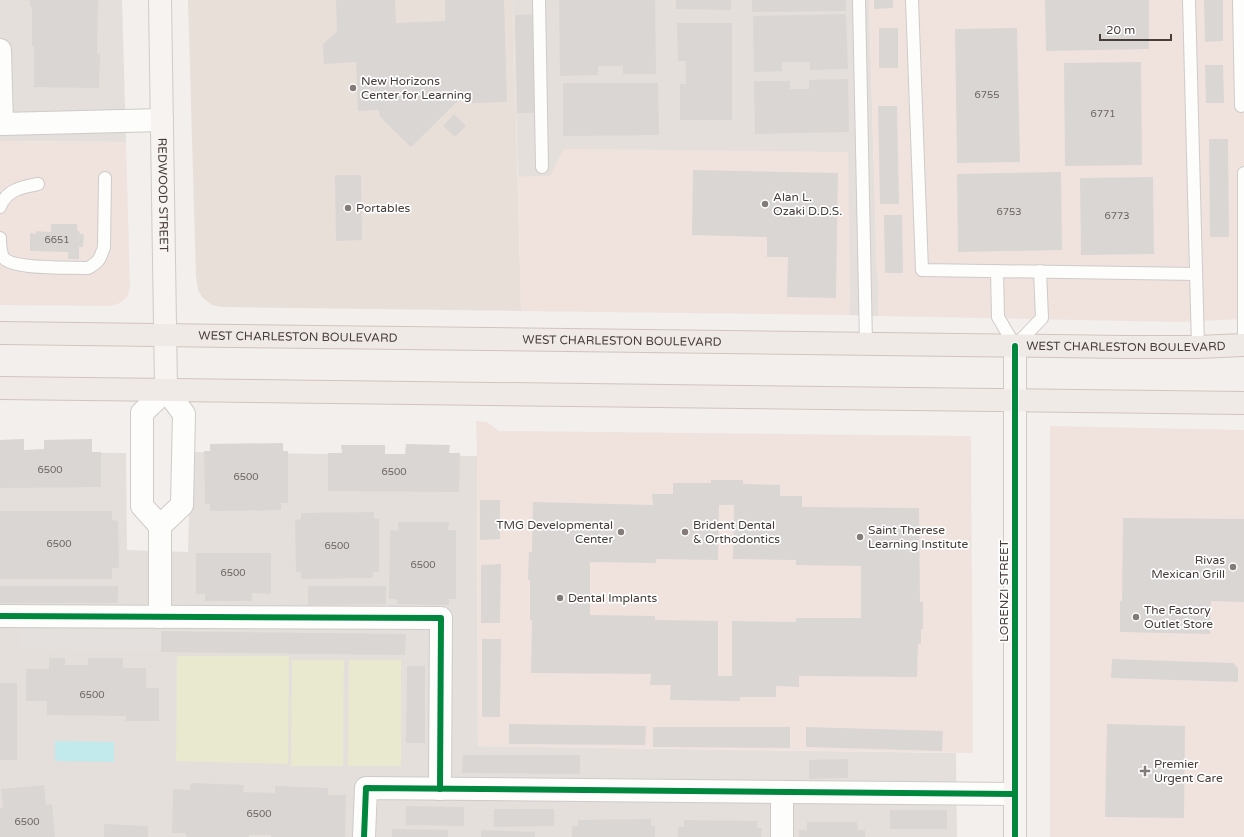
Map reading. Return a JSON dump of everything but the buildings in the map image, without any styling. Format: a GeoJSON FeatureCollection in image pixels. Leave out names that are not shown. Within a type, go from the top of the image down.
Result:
{"type":"FeatureCollection","features":[{"type":"Feature","properties":{"kind":"main road","name":"WEST CHARLESTON BOULEVARD"},"geometry":{"type":"LineString","coordinates":[[0,333],[1015,346],[1198,347],[1244,345]]}},
{"type":"Feature","properties":{"kind":"main road"},"geometry":{"type":"LineString","coordinates":[[0,388],[1244,403]]}},
{"type":"Feature","properties":{"kind":"street","name":"REDWOOD STREET"},"geometry":{"type":"LineString","coordinates":[[160,0],[166,390]]}},
{"type":"Feature","properties":{"kind":"street"},"geometry":{"type":"LineString","coordinates":[[0,50],[2,124],[162,120]]}},
{"type":"Feature","properties":{"kind":"street","name":"LORENZI STREET"},"geometry":{"type":"LineString","coordinates":[[1015,346],[1015,837]]}},
{"type":"Feature","properties":{"kind":"street"},"geometry":{"type":"LineString","coordinates":[[160,526],[182,505],[184,414],[166,390],[142,413],[142,506],[160,526],[160,617]]}},
{"type":"Feature","properties":{"kind":"street"},"geometry":{"type":"LineString","coordinates":[[0,616],[441,618],[440,789]]}},
{"type":"Feature","properties":{"kind":"street"},"geometry":{"type":"LineString","coordinates":[[364,837],[366,788],[1015,794]]}},
{"type":"Feature","properties":{"kind":"street"},"geometry":{"type":"LineString","coordinates":[[782,792],[782,837]]}},
{"type":"Feature","properties":{"kind":"lane"},"geometry":{"type":"LineString","coordinates":[[539,0],[542,167]]}},
{"type":"Feature","properties":{"kind":"lane"},"geometry":{"type":"LineString","coordinates":[[859,0],[866,344]]}},
{"type":"Feature","properties":{"kind":"lane"},"geometry":{"type":"LineString","coordinates":[[912,0],[922,270],[1196,274]]}},
{"type":"Feature","properties":{"kind":"lane"},"geometry":{"type":"LineString","coordinates":[[1189,0],[1198,347]]}},
{"type":"Feature","properties":{"kind":"lane"},"geometry":{"type":"LineString","coordinates":[[1238,0],[1241,106]]}},
{"type":"Feature","properties":{"kind":"lane"},"geometry":{"type":"LineString","coordinates":[[1244,173],[1244,345]]}},
{"type":"Feature","properties":{"kind":"lane"},"geometry":{"type":"LineString","coordinates":[[0,238],[0,249],[3,257],[9,262],[20,265],[88,268],[97,263],[101,257],[104,247],[105,178]]}},
{"type":"Feature","properties":{"kind":"lane"},"geometry":{"type":"LineString","coordinates":[[0,207],[3,199],[10,193],[20,188],[38,184]]}},
{"type":"Feature","properties":{"kind":"lane"},"geometry":{"type":"LineString","coordinates":[[997,271],[998,317],[1015,346],[1042,318],[1040,271]]}},
{"type":"Feature","properties":{"kind":"shaded area"},"geometry":{"type":"Polygon","coordinates":[[[0,0],[122,0],[126,142],[0,141],[0,0]]]}},
{"type":"Feature","properties":{"kind":"shaded area","name":"New Horizons Center for Learning"},"geometry":{"type":"Polygon","coordinates":[[[188,0],[513,0],[521,311],[221,307],[212,305],[202,297],[198,290],[196,276],[188,0]]]}},
{"type":"Feature","properties":{"kind":"shaded area"},"geometry":{"type":"Polygon","coordinates":[[[513,0],[869,0],[878,316],[849,315],[850,287],[550,176],[518,177],[513,0]]]}},
{"type":"Feature","properties":{"kind":"shaded area"},"geometry":{"type":"Polygon","coordinates":[[[869,0],[1244,0],[1244,319],[1178,322],[878,316],[869,0]]]}},
{"type":"Feature","properties":{"kind":"shaded area"},"geometry":{"type":"Polygon","coordinates":[[[0,141],[126,142],[130,288],[127,297],[120,303],[110,306],[0,305],[0,141]]]}},
{"type":"Feature","properties":{"kind":"shaded area"},"geometry":{"type":"Polygon","coordinates":[[[564,149],[848,152],[849,315],[521,311],[518,177],[550,176],[564,149]]]}},
{"type":"Feature","properties":{"kind":"shaded area"},"geometry":{"type":"Polygon","coordinates":[[[476,421],[487,422],[499,431],[971,436],[973,753],[478,746],[476,421]]]}},
{"type":"Feature","properties":{"kind":"shaded area"},"geometry":{"type":"Polygon","coordinates":[[[1050,426],[1244,430],[1244,837],[1050,837],[1050,426]]]}},
{"type":"Feature","properties":{"kind":"shaded area"},"geometry":{"type":"Polygon","coordinates":[[[0,452],[126,453],[127,550],[188,552],[191,452],[477,456],[478,746],[956,753],[957,837],[0,837],[0,452]]]}},
{"type":"Feature","properties":{"kind":"shaded area"},"geometry":{"type":"Polygon","coordinates":[[[19,629],[406,634],[405,655],[19,650],[19,629]]]}},
{"type":"Feature","properties":{"kind":"green space"},"geometry":{"type":"Polygon","coordinates":[[[177,656],[289,656],[288,764],[176,761],[177,656]]]}},
{"type":"Feature","properties":{"kind":"green space"},"geometry":{"type":"Polygon","coordinates":[[[292,660],[344,660],[343,766],[291,766],[292,660]]]}},
{"type":"Feature","properties":{"kind":"green space"},"geometry":{"type":"Polygon","coordinates":[[[349,660],[401,660],[401,766],[348,766],[349,660]]]}},
{"type":"Feature","properties":{"kind":"water"},"geometry":{"type":"Polygon","coordinates":[[[55,741],[114,742],[114,762],[55,761],[55,741]]]}},
{"type":"Feature","properties":{"kind":"cycle path"},"geometry":{"type":"LineString","coordinates":[[1015,346],[1015,837]]}},
{"type":"Feature","properties":{"kind":"cycle path"},"geometry":{"type":"LineString","coordinates":[[0,616],[441,618],[440,789]]}},
{"type":"Feature","properties":{"kind":"cycle path"},"geometry":{"type":"LineString","coordinates":[[364,837],[366,788],[1015,794]]}},
{"type":"Feature","properties":{"kind":"place","name":"New Horizons Center for Learning"},"geometry":{"type":"Point","coordinates":[353,88]}},
{"type":"Feature","properties":{"kind":"place","name":"Alan L. Ozaki D.D.S."},"geometry":{"type":"Point","coordinates":[765,204]}},
{"type":"Feature","properties":{"kind":"place","name":"Portables"},"geometry":{"type":"Point","coordinates":[348,208]}},
{"type":"Feature","properties":{"kind":"place","name":"TMG Developmental Center"},"geometry":{"type":"Point","coordinates":[621,532]}},
{"type":"Feature","properties":{"kind":"place","name":"Brident Dental & Orthodontics"},"geometry":{"type":"Point","coordinates":[685,532]}},
{"type":"Feature","properties":{"kind":"place","name":"Saint Therese Learning Institute"},"geometry":{"type":"Point","coordinates":[860,537]}},
{"type":"Feature","properties":{"kind":"place","name":"Rivas Mexican Grill"},"geometry":{"type":"Point","coordinates":[1233,567]}},
{"type":"Feature","properties":{"kind":"place","name":"Dental Implants"},"geometry":{"type":"Point","coordinates":[560,598]}},
{"type":"Feature","properties":{"kind":"place","name":"The Factory Outlet Store"},"geometry":{"type":"Point","coordinates":[1136,617]}},
{"type":"Feature","properties":{"kind":"place","name":"Premier Urgent Care"},"geometry":{"type":"Point","coordinates":[1145,771]}}]}
